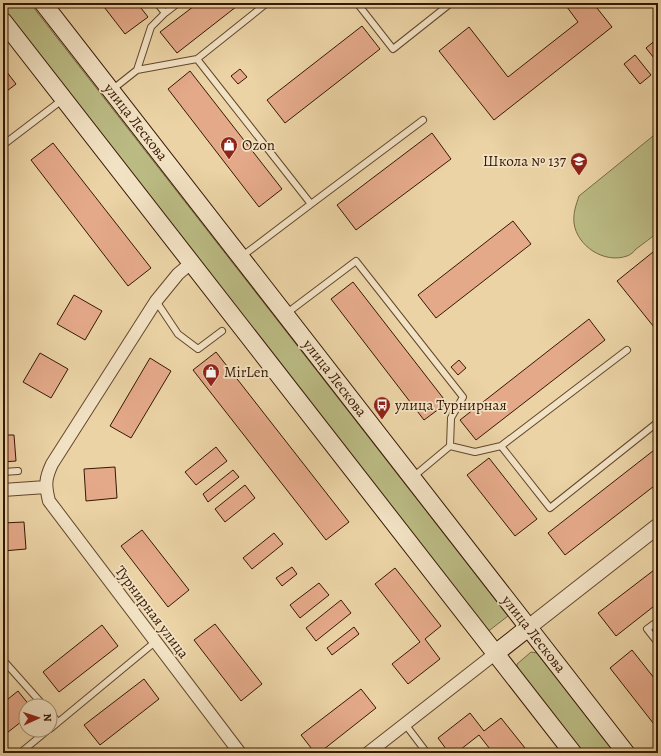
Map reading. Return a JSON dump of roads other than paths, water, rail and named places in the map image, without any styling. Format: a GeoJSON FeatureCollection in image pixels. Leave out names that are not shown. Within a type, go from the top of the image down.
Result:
{"type":"FeatureCollection","features":[{"type":"Feature","properties":{"kind":"main road","name":"улица Лескова"},"geometry":{"type":"LineString","coordinates":[[43,3],[626,753]]}},
{"type":"Feature","properties":{"kind":"main road"},"geometry":{"type":"LineString","coordinates":[[3,21],[573,753]]}},
{"type":"Feature","properties":{"kind":"main road"},"geometry":{"type":"LineString","coordinates":[[496,653],[529,627]]}},
{"type":"Feature","properties":{"kind":"street"},"geometry":{"type":"LineString","coordinates":[[3,490],[46,487],[47,474],[52,464],[156,301],[178,274],[192,263]]}},
{"type":"Feature","properties":{"kind":"street","name":"Турнирная улица"},"geometry":{"type":"LineString","coordinates":[[46,487],[49,501],[240,753]]}},
{"type":"Feature","properties":{"kind":"street"},"geometry":{"type":"LineString","coordinates":[[529,627],[658,526]]}},
{"type":"Feature","properties":{"kind":"street"},"geometry":{"type":"LineString","coordinates":[[368,753],[496,653]]}},
{"type":"Feature","properties":{"kind":"lane"},"geometry":{"type":"LineString","coordinates":[[157,3],[165,13]]}},
{"type":"Feature","properties":{"kind":"lane"},"geometry":{"type":"LineString","coordinates":[[136,70],[151,27],[178,3]]}},
{"type":"Feature","properties":{"kind":"lane"},"geometry":{"type":"LineString","coordinates":[[111,90],[136,70],[198,58],[267,3]]}},
{"type":"Feature","properties":{"kind":"lane"},"geometry":{"type":"LineString","coordinates":[[357,3],[393,49],[451,3]]}},
{"type":"Feature","properties":{"kind":"lane"},"geometry":{"type":"LineString","coordinates":[[198,58],[311,204]]}},
{"type":"Feature","properties":{"kind":"lane"},"geometry":{"type":"LineString","coordinates":[[3,145],[64,99]]}},
{"type":"Feature","properties":{"kind":"lane"},"geometry":{"type":"LineString","coordinates":[[241,257],[423,120]]}},
{"type":"Feature","properties":{"kind":"lane"},"geometry":{"type":"LineString","coordinates":[[285,314],[356,261],[463,397],[451,418],[450,446],[412,478]]}},
{"type":"Feature","properties":{"kind":"lane"},"geometry":{"type":"LineString","coordinates":[[156,301],[178,334],[198,349],[222,331]]}},
{"type":"Feature","properties":{"kind":"lane"},"geometry":{"type":"LineString","coordinates":[[450,446],[475,452],[501,446],[627,350]]}},
{"type":"Feature","properties":{"kind":"lane"},"geometry":{"type":"LineString","coordinates":[[501,446],[550,508],[658,422]]}},
{"type":"Feature","properties":{"kind":"lane"},"geometry":{"type":"LineString","coordinates":[[3,472],[18,471]]}},
{"type":"Feature","properties":{"kind":"lane"},"geometry":{"type":"LineString","coordinates":[[658,621],[647,629],[658,643]]}},
{"type":"Feature","properties":{"kind":"lane"},"geometry":{"type":"LineString","coordinates":[[58,722],[155,642]]}},
{"type":"Feature","properties":{"kind":"lane"},"geometry":{"type":"LineString","coordinates":[[3,660],[37,698]]}},
{"type":"Feature","properties":{"kind":"lane"},"geometry":{"type":"LineString","coordinates":[[405,724],[427,753]]}},
{"type":"Feature","properties":{"kind":"lane"},"geometry":{"type":"LineString","coordinates":[[20,753],[38,738]]}},
{"type":"Feature","properties":{"kind":"place","name":"Ozon"},"geometry":{"type":"Point","coordinates":[229,160]}},
{"type":"Feature","properties":{"kind":"place","name":"Школа № 137"},"geometry":{"type":"Point","coordinates":[579,176]}},
{"type":"Feature","properties":{"kind":"place","name":"MirLen"},"geometry":{"type":"Point","coordinates":[211,387]}},
{"type":"Feature","properties":{"kind":"place","name":"улица Турнирная"},"geometry":{"type":"Point","coordinates":[382,420]}}]}
